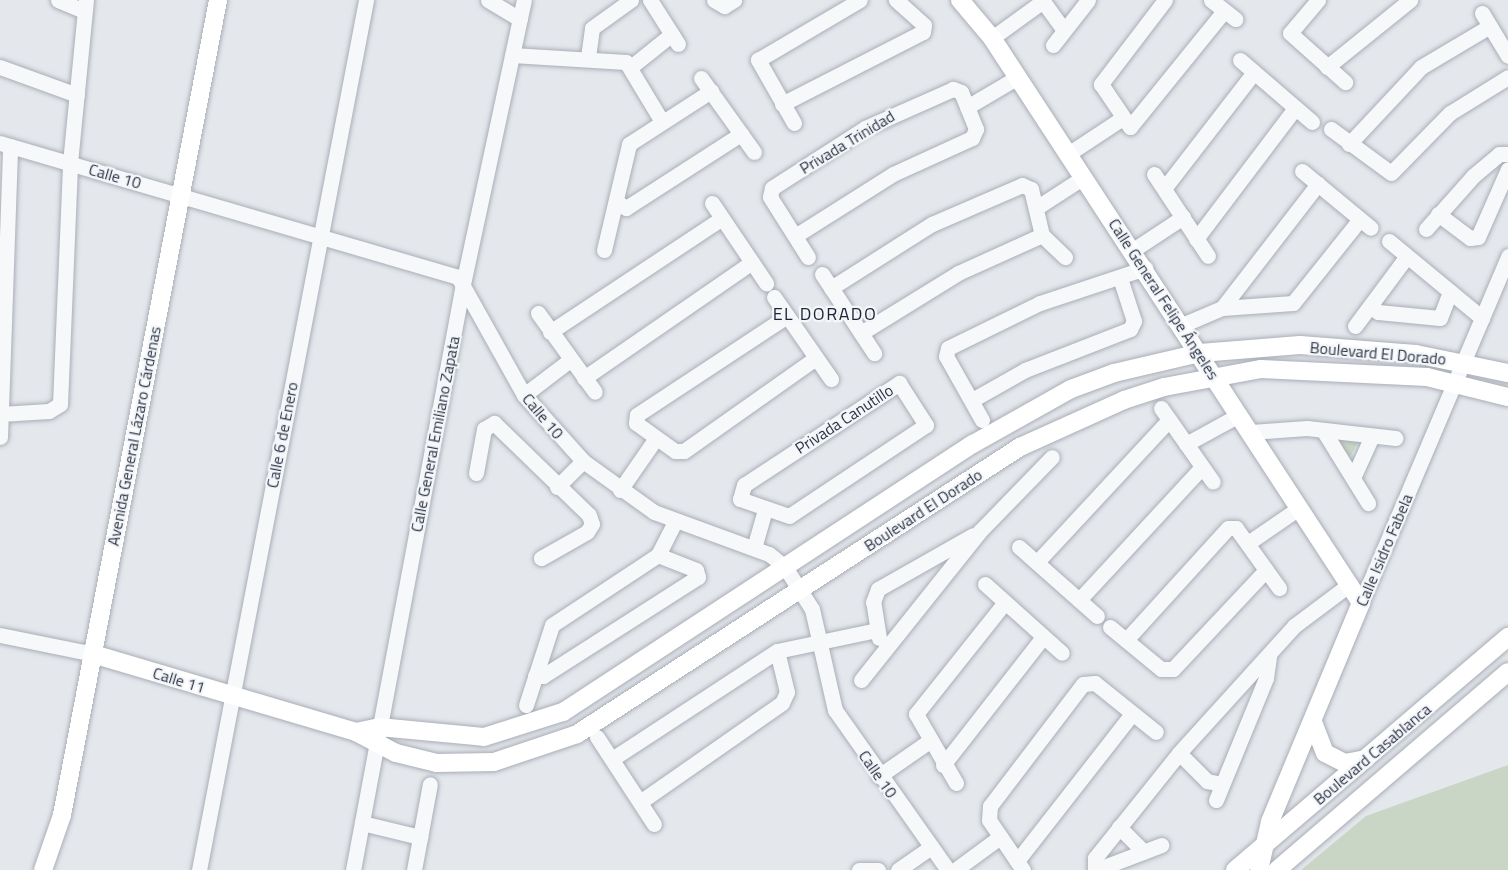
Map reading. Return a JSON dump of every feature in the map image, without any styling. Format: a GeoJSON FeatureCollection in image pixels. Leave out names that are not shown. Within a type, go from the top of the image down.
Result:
{"type":"FeatureCollection","features":[{"type":"Feature","properties":{"kind":"main road","name":"Avenida General Lázaro Cárdenas"},"geometry":{"type":"LineString","coordinates":[[43,870],[62,815],[218,0]]}},
{"type":"Feature","properties":{"kind":"main road","name":"Calle General Felipe Ángeles"},"geometry":{"type":"LineString","coordinates":[[960,0],[992,38],[1145,268],[1362,603]]}},
{"type":"Feature","properties":{"kind":"main road","name":"Boulevard El Dorado"},"geometry":{"type":"LineString","coordinates":[[380,727],[484,737],[539,724],[1034,408],[1114,373],[1200,353],[1300,345],[1465,362],[1508,373]]}},
{"type":"Feature","properties":{"kind":"main road","name":"Boulevard El Dorado"},"geometry":{"type":"LineString","coordinates":[[376,746],[466,765],[550,747],[801,590],[1030,442],[1124,400],[1214,375],[1321,369],[1455,383],[1508,397]]}},
{"type":"Feature","properties":{"kind":"main road","name":"Calle Isidro Fabela"},"geometry":{"type":"LineString","coordinates":[[1259,870],[1264,845],[1362,603]]}},
{"type":"Feature","properties":{"kind":"main road","name":"Boulevard Casablanca"},"geometry":{"type":"LineString","coordinates":[[1235,870],[1508,637]]}},
{"type":"Feature","properties":{"kind":"main road","name":"Calle 11"},"geometry":{"type":"LineString","coordinates":[[93,654],[356,732],[376,746]]}},
{"type":"Feature","properties":{"kind":"main road","name":"Boulevard Casablanca"},"geometry":{"type":"LineString","coordinates":[[1277,870],[1508,672]]}},
{"type":"Feature","properties":{"kind":"main road"},"geometry":{"type":"LineString","coordinates":[[1313,722],[1318,744],[1334,760],[1367,758]]}},
{"type":"Feature","properties":{"kind":"main road","name":"Calle 11"},"geometry":{"type":"LineString","coordinates":[[356,732],[380,727]]}},
{"type":"Feature","properties":{"kind":"street"},"geometry":{"type":"LineString","coordinates":[[0,414],[59,406],[70,163],[85,5],[58,0]]}},
{"type":"Feature","properties":{"kind":"street","name":"Calle 6 de Enero"},"geometry":{"type":"LineString","coordinates":[[199,870],[366,0]]}},
{"type":"Feature","properties":{"kind":"street"},"geometry":{"type":"LineString","coordinates":[[488,0],[520,19]]}},
{"type":"Feature","properties":{"kind":"street","name":"Calle General Emiliano Zapata"},"geometry":{"type":"LineString","coordinates":[[353,870],[463,284],[524,0]]}},
{"type":"Feature","properties":{"kind":"street"},"geometry":{"type":"LineString","coordinates":[[588,57],[592,28],[631,0]]}},
{"type":"Feature","properties":{"kind":"street"},"geometry":{"type":"LineString","coordinates":[[512,55],[588,57],[632,66],[675,39],[650,0]]}},
{"type":"Feature","properties":{"kind":"street"},"geometry":{"type":"LineString","coordinates":[[714,0],[724,6],[734,0]]}},
{"type":"Feature","properties":{"kind":"street"},"geometry":{"type":"LineString","coordinates":[[794,123],[758,65],[760,56],[860,0]]}},
{"type":"Feature","properties":{"kind":"street"},"geometry":{"type":"LineString","coordinates":[[1053,45],[1088,0]]}},
{"type":"Feature","properties":{"kind":"street"},"geometry":{"type":"LineString","coordinates":[[1165,0],[1101,84],[1121,119],[1134,125],[1230,15],[1211,0]]}},
{"type":"Feature","properties":{"kind":"street"},"geometry":{"type":"LineString","coordinates":[[1318,0],[1290,33],[1345,82]]}},
{"type":"Feature","properties":{"kind":"street"},"geometry":{"type":"LineString","coordinates":[[1327,67],[1410,0]]}},
{"type":"Feature","properties":{"kind":"street"},"geometry":{"type":"LineString","coordinates":[[992,38],[1042,1],[1064,30]]}},
{"type":"Feature","properties":{"kind":"street"},"geometry":{"type":"LineString","coordinates":[[782,104],[923,32],[924,25],[906,3]]}},
{"type":"Feature","properties":{"kind":"street"},"geometry":{"type":"LineString","coordinates":[[1482,13],[1506,49]]}},
{"type":"Feature","properties":{"kind":"street"},"geometry":{"type":"LineString","coordinates":[[1349,144],[1421,67],[1490,26]]}},
{"type":"Feature","properties":{"kind":"street"},"geometry":{"type":"LineString","coordinates":[[1240,60],[1312,122]]}},
{"type":"Feature","properties":{"kind":"street"},"geometry":{"type":"LineString","coordinates":[[632,66],[662,120]]}},
{"type":"Feature","properties":{"kind":"street"},"geometry":{"type":"LineString","coordinates":[[0,67],[76,95]]}},
{"type":"Feature","properties":{"kind":"street"},"geometry":{"type":"LineString","coordinates":[[1166,186],[1254,72]]}},
{"type":"Feature","properties":{"kind":"street"},"geometry":{"type":"LineString","coordinates":[[795,236],[893,174],[972,138],[976,129],[967,107],[1018,77]]}},
{"type":"Feature","properties":{"kind":"street"},"geometry":{"type":"LineString","coordinates":[[1331,129],[1387,172],[1396,172],[1450,113],[1508,77]]}},
{"type":"Feature","properties":{"kind":"street"},"geometry":{"type":"LineString","coordinates":[[701,78],[754,152]]}},
{"type":"Feature","properties":{"kind":"street","name":"Privada Trinidad"},"geometry":{"type":"LineString","coordinates":[[808,257],[770,197],[772,188],[905,107],[953,89],[967,107]]}},
{"type":"Feature","properties":{"kind":"street"},"geometry":{"type":"LineString","coordinates":[[604,250],[629,144],[662,120],[711,91]]}},
{"type":"Feature","properties":{"kind":"street"},"geometry":{"type":"LineString","coordinates":[[1196,239],[1295,108]]}},
{"type":"Feature","properties":{"kind":"street"},"geometry":{"type":"LineString","coordinates":[[1068,154],[1121,119]]}},
{"type":"Feature","properties":{"kind":"street"},"geometry":{"type":"LineString","coordinates":[[617,202],[626,208],[741,134]]}},
{"type":"Feature","properties":{"kind":"street"},"geometry":{"type":"LineString","coordinates":[[0,437],[5,145]]}},
{"type":"Feature","properties":{"kind":"street","name":"Calle 10"},"geometry":{"type":"LineString","coordinates":[[5,145],[441,268],[463,284],[524,395],[583,461],[620,490],[674,523],[754,548],[785,567],[801,590],[820,642],[835,710],[879,776],[948,870]]}},
{"type":"Feature","properties":{"kind":"street"},"geometry":{"type":"LineString","coordinates":[[1426,229],[1473,176],[1499,154],[1508,154]]}},
{"type":"Feature","properties":{"kind":"street"},"geometry":{"type":"LineString","coordinates":[[1438,214],[1474,239],[1504,188],[1508,169]]}},
{"type":"Feature","properties":{"kind":"street"},"geometry":{"type":"LineString","coordinates":[[1182,325],[1222,308],[1293,303],[1365,223],[1302,171]]}},
{"type":"Feature","properties":{"kind":"street"},"geometry":{"type":"LineString","coordinates":[[1154,174],[1166,186],[1208,256]]}},
{"type":"Feature","properties":{"kind":"street"},"geometry":{"type":"LineString","coordinates":[[1036,208],[1084,177]]}},
{"type":"Feature","properties":{"kind":"street"},"geometry":{"type":"LineString","coordinates":[[874,353],[826,281],[932,224],[1022,184],[1031,189],[1042,235],[1065,257]]}},
{"type":"Feature","properties":{"kind":"street"},"geometry":{"type":"LineString","coordinates":[[1222,308],[1318,184]]}},
{"type":"Feature","properties":{"kind":"street"},"geometry":{"type":"LineString","coordinates":[[712,203],[831,379]]}},
{"type":"Feature","properties":{"kind":"street"},"geometry":{"type":"LineString","coordinates":[[1133,250],[1183,217]]}},
{"type":"Feature","properties":{"kind":"street"},"geometry":{"type":"LineString","coordinates":[[550,332],[722,218]]}},
{"type":"Feature","properties":{"kind":"street"},"geometry":{"type":"LineString","coordinates":[[861,333],[958,273],[1042,235]]}},
{"type":"Feature","properties":{"kind":"street"},"geometry":{"type":"LineString","coordinates":[[1389,241],[1482,318]]}},
{"type":"Feature","properties":{"kind":"street"},"geometry":{"type":"LineString","coordinates":[[1355,326],[1407,256]]}},
{"type":"Feature","properties":{"kind":"street","name":"Calle Isidro Fabela"},"geometry":{"type":"LineString","coordinates":[[1362,603],[1508,256]]}},
{"type":"Feature","properties":{"kind":"street"},"geometry":{"type":"LineString","coordinates":[[584,378],[752,262]]}},
{"type":"Feature","properties":{"kind":"street"},"geometry":{"type":"LineString","coordinates":[[981,420],[946,356],[948,348],[1040,303],[1145,268]]}},
{"type":"Feature","properties":{"kind":"street"},"geometry":{"type":"LineString","coordinates":[[972,400],[1024,370],[1130,329],[1134,321],[1120,278]]}},
{"type":"Feature","properties":{"kind":"street"},"geometry":{"type":"LineString","coordinates":[[1370,306],[1377,312],[1440,318],[1450,292]]}},
{"type":"Feature","properties":{"kind":"street"},"geometry":{"type":"LineString","coordinates":[[538,313],[595,392]]}},
{"type":"Feature","properties":{"kind":"street"},"geometry":{"type":"LineString","coordinates":[[787,316],[637,415],[636,423],[656,438],[684,451],[816,358]]}},
{"type":"Feature","properties":{"kind":"street"},"geometry":{"type":"LineString","coordinates":[[524,395],[570,360]]}},
{"type":"Feature","properties":{"kind":"street","name":"Privada Canutillo"},"geometry":{"type":"LineString","coordinates":[[902,385],[926,425],[794,514],[765,510],[740,499],[744,484],[902,385]]}},
{"type":"Feature","properties":{"kind":"street"},"geometry":{"type":"LineString","coordinates":[[1037,562],[1165,414],[1213,482]]}},
{"type":"Feature","properties":{"kind":"street"},"geometry":{"type":"LineString","coordinates":[[1186,444],[1239,415]]}},
{"type":"Feature","properties":{"kind":"street"},"geometry":{"type":"LineString","coordinates":[[476,473],[490,422],[592,524],[541,558]]}},
{"type":"Feature","properties":{"kind":"street"},"geometry":{"type":"LineString","coordinates":[[1323,430],[1368,503]]}},
{"type":"Feature","properties":{"kind":"street"},"geometry":{"type":"LineString","coordinates":[[1251,432],[1323,430],[1395,438]]}},
{"type":"Feature","properties":{"kind":"street"},"geometry":{"type":"LineString","coordinates":[[1353,478],[1372,435]]}},
{"type":"Feature","properties":{"kind":"street"},"geometry":{"type":"LineString","coordinates":[[620,490],[656,438]]}},
{"type":"Feature","properties":{"kind":"street"},"geometry":{"type":"LineString","coordinates":[[861,680],[980,531],[1052,457]]}},
{"type":"Feature","properties":{"kind":"street"},"geometry":{"type":"LineString","coordinates":[[557,487],[583,461]]}},
{"type":"Feature","properties":{"kind":"street"},"geometry":{"type":"LineString","coordinates":[[1079,600],[1202,467]]}},
{"type":"Feature","properties":{"kind":"street"},"geometry":{"type":"LineString","coordinates":[[1248,543],[1299,508]]}},
{"type":"Feature","properties":{"kind":"street"},"geometry":{"type":"LineString","coordinates":[[754,548],[765,510]]}},
{"type":"Feature","properties":{"kind":"street"},"geometry":{"type":"LineString","coordinates":[[526,705],[552,625],[658,555],[674,523]]}},
{"type":"Feature","properties":{"kind":"street"},"geometry":{"type":"LineString","coordinates":[[1126,640],[1228,528],[1236,528],[1279,588]]}},
{"type":"Feature","properties":{"kind":"street"},"geometry":{"type":"LineString","coordinates":[[882,652],[873,602],[878,589],[980,531]]}},
{"type":"Feature","properties":{"kind":"street"},"geometry":{"type":"LineString","coordinates":[[1019,547],[1097,616]]}},
{"type":"Feature","properties":{"kind":"street"},"geometry":{"type":"LineString","coordinates":[[535,676],[543,676],[698,577],[696,570],[658,555]]}},
{"type":"Feature","properties":{"kind":"street"},"geometry":{"type":"LineString","coordinates":[[1110,627],[1161,669],[1173,669],[1266,570]]}},
{"type":"Feature","properties":{"kind":"street"},"geometry":{"type":"LineString","coordinates":[[985,584],[1062,654]]}},
{"type":"Feature","properties":{"kind":"street"},"geometry":{"type":"LineString","coordinates":[[1161,845],[1095,870],[1095,858],[1179,753],[1294,626],[1350,584]]}},
{"type":"Feature","properties":{"kind":"street"},"geometry":{"type":"LineString","coordinates":[[956,783],[928,742],[917,721],[918,707],[1005,602]]}},
{"type":"Feature","properties":{"kind":"street"},"geometry":{"type":"LineString","coordinates":[[612,759],[777,651],[877,630]]}},
{"type":"Feature","properties":{"kind":"street","name":"Calle 11"},"geometry":{"type":"LineString","coordinates":[[0,635],[93,654]]}},
{"type":"Feature","properties":{"kind":"street"},"geometry":{"type":"LineString","coordinates":[[943,765],[1043,637]]}},
{"type":"Feature","properties":{"kind":"street"},"geometry":{"type":"LineString","coordinates":[[640,802],[782,703],[787,692],[777,651]]}},
{"type":"Feature","properties":{"kind":"street"},"geometry":{"type":"LineString","coordinates":[[1216,800],[1266,678],[1269,656]]}},
{"type":"Feature","properties":{"kind":"street"},"geometry":{"type":"LineString","coordinates":[[1132,714],[1020,865],[989,820],[990,806],[1083,684],[1095,683],[1156,732]]}},
{"type":"Feature","properties":{"kind":"street"},"geometry":{"type":"LineString","coordinates":[[597,737],[654,824]]}},
{"type":"Feature","properties":{"kind":"street"},"geometry":{"type":"LineString","coordinates":[[879,776],[928,742]]}},
{"type":"Feature","properties":{"kind":"street"},"geometry":{"type":"LineString","coordinates":[[1179,753],[1207,781],[1221,784]]}},
{"type":"Feature","properties":{"kind":"street"},"geometry":{"type":"LineString","coordinates":[[414,870],[430,784]]}},
{"type":"Feature","properties":{"kind":"street"},"geometry":{"type":"LineString","coordinates":[[362,823],[420,837]]}},
{"type":"Feature","properties":{"kind":"street"},"geometry":{"type":"LineString","coordinates":[[1119,827],[1144,852]]}},
{"type":"Feature","properties":{"kind":"street"},"geometry":{"type":"LineString","coordinates":[[955,870],[1000,837]]}},
{"type":"Feature","properties":{"kind":"street"},"geometry":{"type":"LineString","coordinates":[[898,870],[931,847]]}},
{"type":"Feature","properties":{"kind":"street"},"geometry":{"type":"LineString","coordinates":[[859,870],[878,870]]}},
{"type":"Feature","properties":{"kind":"green space"},"geometry":{"type":"Polygon","coordinates":[[[1332,435],[1359,440],[1347,463],[1332,435]]]}},
{"type":"Feature","properties":{"kind":"green space"},"geometry":{"type":"Polygon","coordinates":[[[1508,765],[1508,870],[1301,870],[1366,816],[1508,765]]]}},
{"type":"Feature","properties":{"kind":"district","name":"EL DORADO"},"geometry":{"type":"Point","coordinates":[825,314]}}]}
